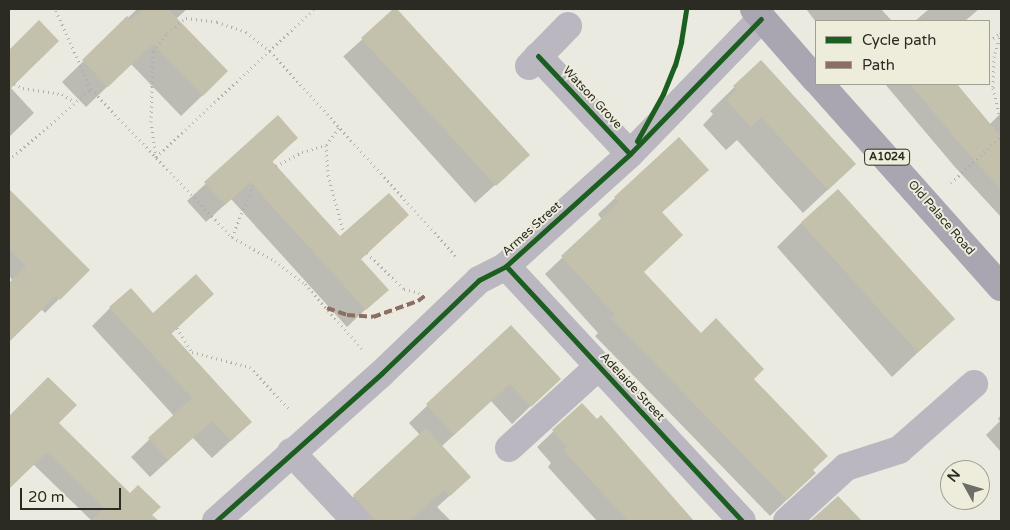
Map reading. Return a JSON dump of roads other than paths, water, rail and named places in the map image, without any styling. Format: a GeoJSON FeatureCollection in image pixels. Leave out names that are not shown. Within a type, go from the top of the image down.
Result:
{"type":"FeatureCollection","features":[{"type":"Feature","properties":{"kind":"main road"},"geometry":{"type":"LineString","coordinates":[[757,14],[815,79]]}},
{"type":"Feature","properties":{"kind":"main road","name":"Old Palace Road"},"geometry":{"type":"LineString","coordinates":[[821,85],[1001,286]]}},
{"type":"Feature","properties":{"kind":"street","name":"Armes Street"},"geometry":{"type":"LineString","coordinates":[[216,521],[291,452],[382,373],[479,280],[506,266],[630,154],[757,14]]}},
{"type":"Feature","properties":{"kind":"street","name":"Watson Grove"},"geometry":{"type":"LineString","coordinates":[[568,26],[533,61],[630,154]]}},
{"type":"Feature","properties":{"kind":"street","name":"Adelaide Street"},"geometry":{"type":"LineString","coordinates":[[506,266],[742,521]]}},
{"type":"Feature","properties":{"kind":"street"},"geometry":{"type":"LineString","coordinates":[[509,448],[599,366]]}},
{"type":"Feature","properties":{"kind":"street"},"geometry":{"type":"LineString","coordinates":[[787,521],[846,467],[899,450],[974,384]]}},
{"type":"Feature","properties":{"kind":"street"},"geometry":{"type":"LineString","coordinates":[[291,452],[356,521]]}}]}
